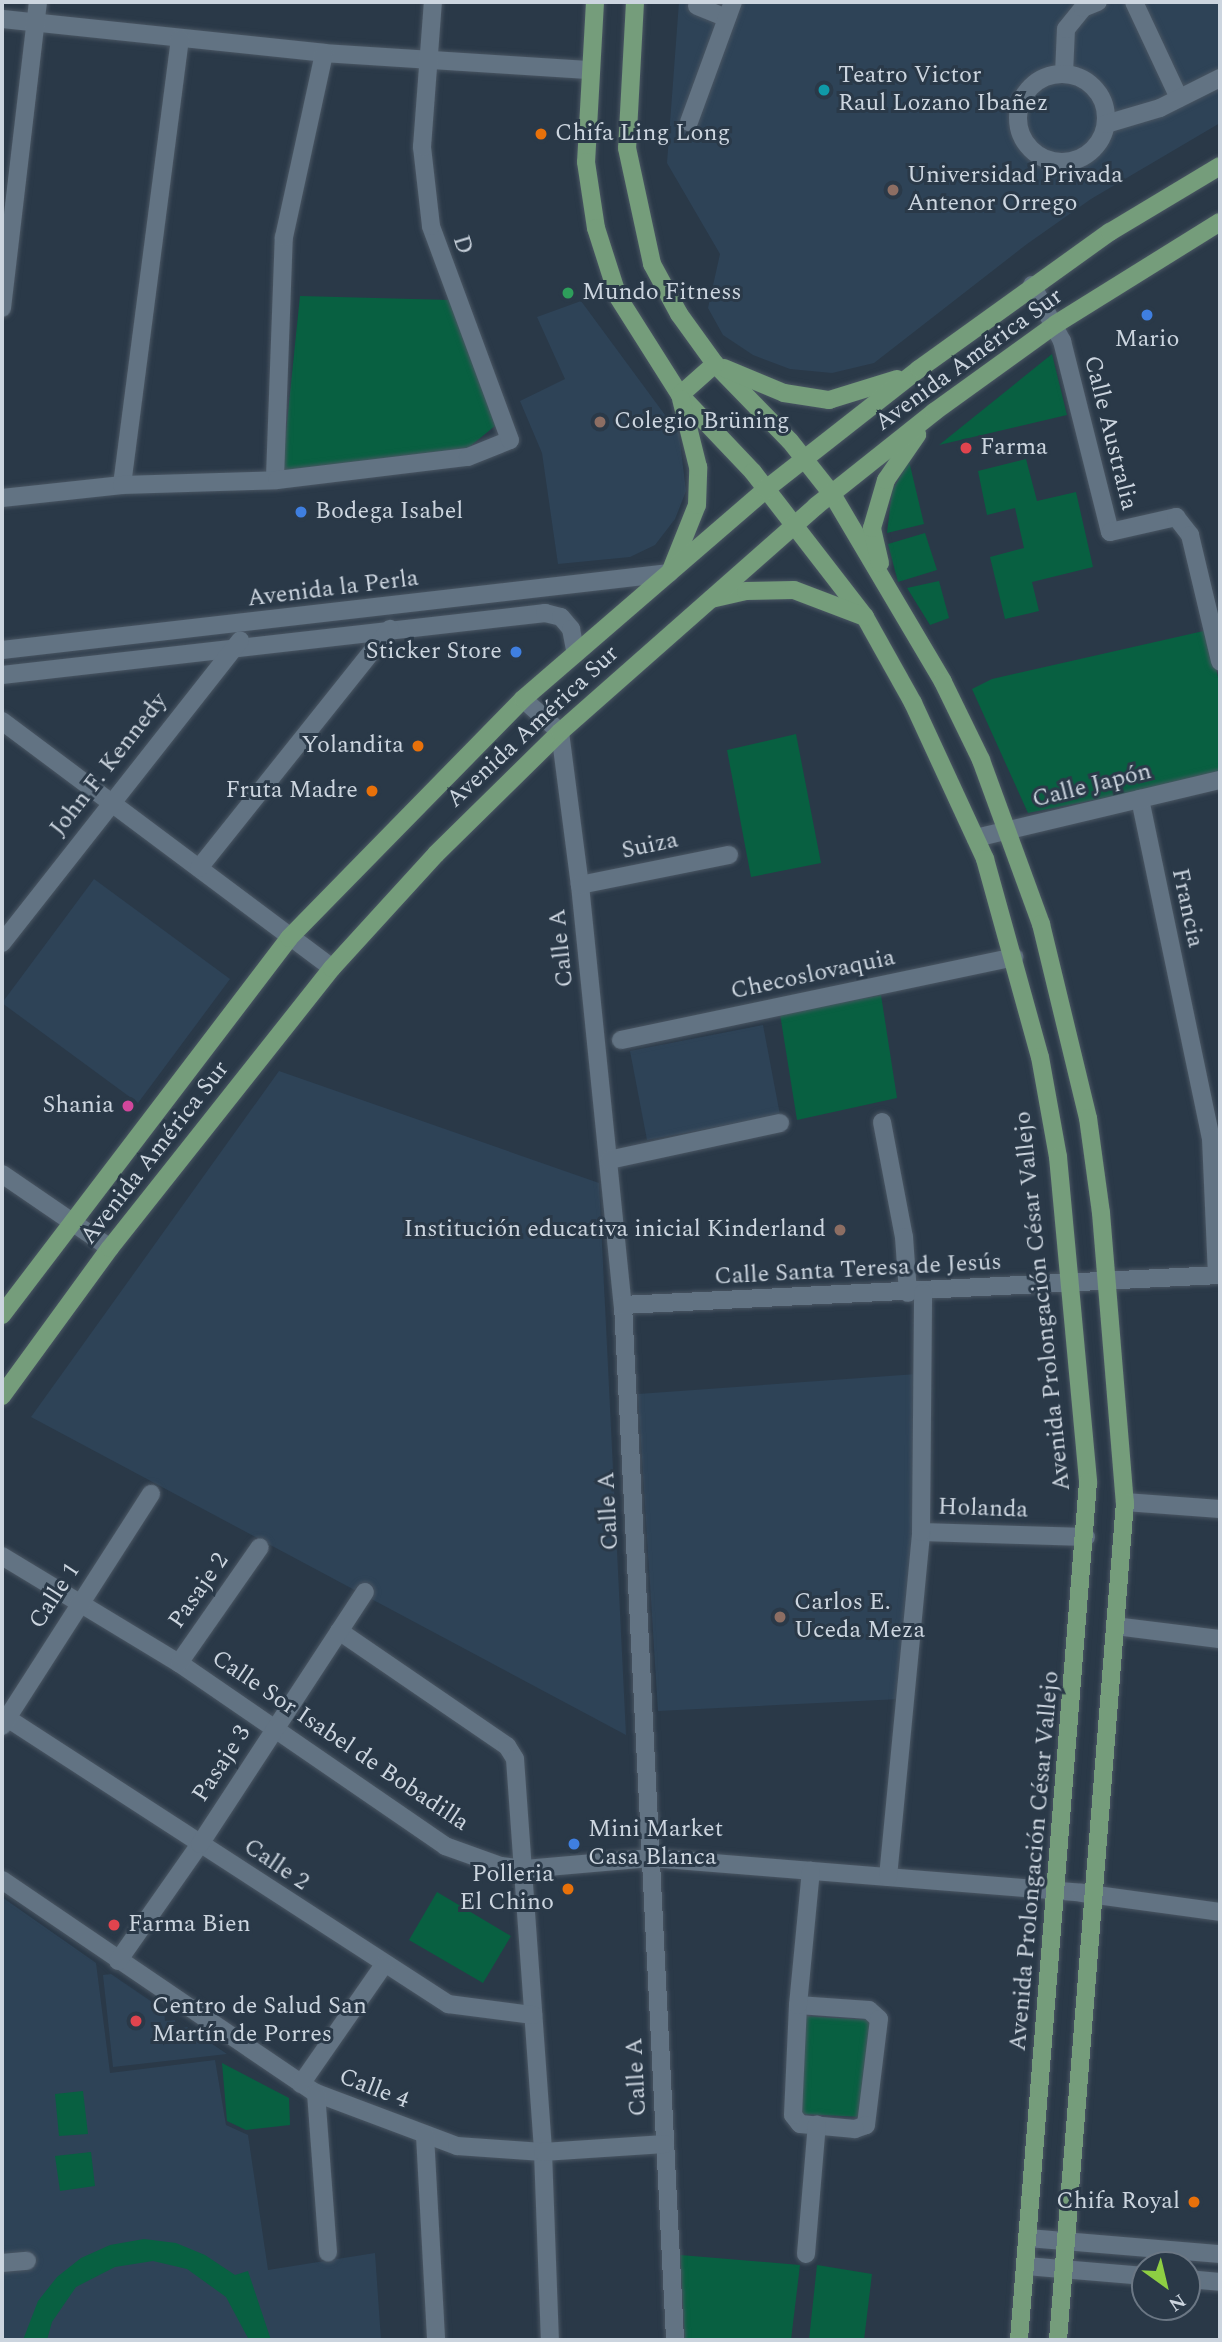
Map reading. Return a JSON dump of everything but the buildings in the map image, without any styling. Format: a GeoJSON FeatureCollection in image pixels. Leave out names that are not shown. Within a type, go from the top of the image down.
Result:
{"type":"FeatureCollection","features":[{"type":"Feature","properties":{"kind":"main road","name":"Avenida Prolongación César Vallejo"},"geometry":{"type":"LineString","coordinates":[[594,2],[586,162],[596,228],[618,297],[680,395],[766,489],[865,617],[913,703],[976,838],[1014,957],[1040,1057],[1058,1157],[1088,1482],[1086,1537],[1019,2340]]}},
{"type":"Feature","properties":{"kind":"main road"},"geometry":{"type":"LineString","coordinates":[[635,2],[627,148],[636,204],[652,264],[679,314],[715,364],[804,457],[832,494],[890,589],[965,725],[1041,924],[1088,1118],[1107,1281],[1125,1502],[1058,2340]]}},
{"type":"Feature","properties":{"kind":"main road","name":"Avenida América Sur"},"geometry":{"type":"LineString","coordinates":[[2,1315],[71,1220],[289,938],[523,699],[804,457],[919,369],[1032,285],[1220,166]]}},
{"type":"Feature","properties":{"kind":"main road","name":"Avenida América Sur"},"geometry":{"type":"LineString","coordinates":[[2,1395],[110,1248],[332,968],[436,854],[560,732],[795,524],[934,412],[1056,324],[1220,222]]}},
{"type":"Feature","properties":{"kind":"main road"},"geometry":{"type":"LineString","coordinates":[[715,364],[784,393],[830,400],[847,398],[919,369]]}},
{"type":"Feature","properties":{"kind":"main road"},"geometry":{"type":"LineString","coordinates":[[670,573],[697,505],[698,467],[680,395],[715,364]]}},
{"type":"Feature","properties":{"kind":"main road"},"geometry":{"type":"LineString","coordinates":[[890,589],[872,528],[893,467],[934,412]]}},
{"type":"Feature","properties":{"kind":"main road"},"geometry":{"type":"LineString","coordinates":[[708,600],[746,591],[793,590],[865,617]]}},
{"type":"Feature","properties":{"kind":"street"},"geometry":{"type":"LineString","coordinates":[[2,308],[9,168],[38,2]]}},
{"type":"Feature","properties":{"kind":"street","name":"D"},"geometry":{"type":"LineString","coordinates":[[275,477],[468,457],[508,441],[508,433],[431,226],[422,148],[425,59],[433,2]]}},
{"type":"Feature","properties":{"kind":"street"},"geometry":{"type":"LineString","coordinates":[[1064,74],[1066,29],[1083,8],[1098,2]]}},
{"type":"Feature","properties":{"kind":"street"},"geometry":{"type":"LineString","coordinates":[[1134,2],[1179,98]]}},
{"type":"Feature","properties":{"kind":"street"},"geometry":{"type":"LineString","coordinates":[[689,122],[730,10],[697,6]]}},
{"type":"Feature","properties":{"kind":"street"},"geometry":{"type":"LineString","coordinates":[[2,19],[324,53],[590,70]]}},
{"type":"Feature","properties":{"kind":"street"},"geometry":{"type":"LineString","coordinates":[[122,485],[180,39]]}},
{"type":"Feature","properties":{"kind":"street"},"geometry":{"type":"LineString","coordinates":[[2,498],[122,485],[275,477],[284,237],[324,53]]}},
{"type":"Feature","properties":{"kind":"street"},"geometry":{"type":"LineString","coordinates":[[1064,74],[1082,79],[1096,90],[1105,106],[1106,124],[1099,143],[1085,157],[1066,163],[1048,161],[1033,152],[1022,138],[1018,120],[1021,102],[1031,87],[1064,74]]}},
{"type":"Feature","properties":{"kind":"street"},"geometry":{"type":"LineString","coordinates":[[1106,124],[1179,98],[1220,78]]}},
{"type":"Feature","properties":{"kind":"street","name":"Calle Australia"},"geometry":{"type":"LineString","coordinates":[[1032,285],[1056,324],[1110,532],[1176,517],[1190,535],[1220,661]]}},
{"type":"Feature","properties":{"kind":"street","name":"Avenida la Perla"},"geometry":{"type":"LineString","coordinates":[[2,650],[670,573]]}},
{"type":"Feature","properties":{"kind":"street","name":"Avenida la Perla"},"geometry":{"type":"LineString","coordinates":[[2,675],[237,645],[545,612],[561,617],[571,629],[576,654]]}},
{"type":"Feature","properties":{"kind":"street","name":"John F. Kennedy"},"geometry":{"type":"LineString","coordinates":[[2,943],[108,803],[237,645],[261,622]]}},
{"type":"Feature","properties":{"kind":"street"},"geometry":{"type":"LineString","coordinates":[[199,868],[390,629]]}},
{"type":"Feature","properties":{"kind":"street"},"geometry":{"type":"LineString","coordinates":[[523,699],[560,732]]}},
{"type":"Feature","properties":{"kind":"street"},"geometry":{"type":"LineString","coordinates":[[2,721],[108,803],[332,968]]}},
{"type":"Feature","properties":{"kind":"street","name":"Calle A"},"geometry":{"type":"LineString","coordinates":[[560,732],[580,885],[623,1306],[675,2340]]}},
{"type":"Feature","properties":{"kind":"street","name":"Calle Japón"},"geometry":{"type":"LineString","coordinates":[[976,838],[1220,780]]}},
{"type":"Feature","properties":{"kind":"street","name":"Francia"},"geometry":{"type":"LineString","coordinates":[[1140,799],[1216,1137],[1219,1275]]}},
{"type":"Feature","properties":{"kind":"street","name":"Suiza"},"geometry":{"type":"LineString","coordinates":[[580,885],[729,855]]}},
{"type":"Feature","properties":{"kind":"street","name":"Checoslovaquia"},"geometry":{"type":"LineString","coordinates":[[621,1040],[1014,957]]}},
{"type":"Feature","properties":{"kind":"street"},"geometry":{"type":"LineString","coordinates":[[882,1122],[916,1293],[921,1532],[888,1877]]}},
{"type":"Feature","properties":{"kind":"street"},"geometry":{"type":"LineString","coordinates":[[609,1160],[780,1123]]}},
{"type":"Feature","properties":{"kind":"street"},"geometry":{"type":"LineString","coordinates":[[2,1174],[110,1248]]}},
{"type":"Feature","properties":{"kind":"street","name":"Calle Santa Teresa de Jesús"},"geometry":{"type":"LineString","coordinates":[[623,1306],[916,1293],[1219,1275]]}},
{"type":"Feature","properties":{"kind":"street","name":"Calle 1"},"geometry":{"type":"LineString","coordinates":[[4,1722],[151,1494]]}},
{"type":"Feature","properties":{"kind":"street"},"geometry":{"type":"LineString","coordinates":[[1125,1502],[1220,1509]]}},
{"type":"Feature","properties":{"kind":"street","name":"Holanda"},"geometry":{"type":"LineString","coordinates":[[921,1532],[1086,1537]]}},
{"type":"Feature","properties":{"kind":"street","name":"Pasaje 2"},"geometry":{"type":"LineString","coordinates":[[179,1663],[260,1547]]}},
{"type":"Feature","properties":{"kind":"street","name":"Calle Sor Isabel de Bobadilla"},"geometry":{"type":"LineString","coordinates":[[2,1556],[179,1663],[445,1846],[501,1866],[525,1869],[651,1858],[1057,1890],[1220,1912]]}},
{"type":"Feature","properties":{"kind":"street","name":"Pasaje 3"},"geometry":{"type":"LineString","coordinates":[[117,1961],[200,1844],[365,1592]]}},
{"type":"Feature","properties":{"kind":"street"},"geometry":{"type":"LineString","coordinates":[[1115,1626],[1220,1639]]}},
{"type":"Feature","properties":{"kind":"street"},"geometry":{"type":"LineString","coordinates":[[339,1631],[507,1746],[515,1759],[525,1869],[543,2152],[550,2340]]}},
{"type":"Feature","properties":{"kind":"street","name":"Calle 2"},"geometry":{"type":"LineString","coordinates":[[4,1722],[200,1844],[383,1966],[448,2004],[533,2015]]}},
{"type":"Feature","properties":{"kind":"street"},"geometry":{"type":"LineString","coordinates":[[798,2005],[869,2010],[879,2019],[866,2125],[855,2129],[794,2122],[798,2005],[811,1871]]}},
{"type":"Feature","properties":{"kind":"street","name":"Calle 4"},"geometry":{"type":"LineString","coordinates":[[2,1880],[117,1961],[308,2088],[457,2146],[543,2152],[665,2144]]}},
{"type":"Feature","properties":{"kind":"street"},"geometry":{"type":"LineString","coordinates":[[328,2253],[308,2088],[383,1966]]}},
{"type":"Feature","properties":{"kind":"street"},"geometry":{"type":"LineString","coordinates":[[806,2255],[817,2124]]}},
{"type":"Feature","properties":{"kind":"street"},"geometry":{"type":"LineString","coordinates":[[425,2134],[436,2340]]}},
{"type":"Feature","properties":{"kind":"street"},"geometry":{"type":"LineString","coordinates":[[1028,2238],[1220,2254]]}},
{"type":"Feature","properties":{"kind":"street"},"geometry":{"type":"LineString","coordinates":[[2,2263],[27,2261]]}},
{"type":"Feature","properties":{"kind":"street"},"geometry":{"type":"LineString","coordinates":[[1026,2266],[1131,2275]]}},
{"type":"Feature","properties":{"kind":"street"},"geometry":{"type":"LineString","coordinates":[[1201,2280],[1220,2282]]}},
{"type":"Feature","properties":{"kind":"shaded area","name":"Universidad Privada Antenor Orrego"},"geometry":{"type":"Polygon","coordinates":[[[679,2],[1220,2],[1220,123],[1091,199],[1027,244],[874,363],[832,373],[790,369],[753,355],[723,335],[708,308],[720,254],[667,163],[679,2]]]}},
{"type":"Feature","properties":{"kind":"shaded area","name":"Colegio Brüning"},"geometry":{"type":"Polygon","coordinates":[[[581,301],[679,434],[686,491],[675,519],[655,545],[630,557],[558,564],[542,453],[520,401],[565,379],[537,317],[581,301]]]}},
{"type":"Feature","properties":{"kind":"shaded area"},"geometry":{"type":"Polygon","coordinates":[[[94,879],[230,979],[138,1103],[2,1003],[94,879]]]}},
{"type":"Feature","properties":{"kind":"shaded area"},"geometry":{"type":"Polygon","coordinates":[[[763,1025],[780,1115],[647,1140],[630,1051],[763,1025]]]}},
{"type":"Feature","properties":{"kind":"shaded area"},"geometry":{"type":"Polygon","coordinates":[[[279,1071],[599,1183],[626,1735],[31,1417],[279,1071]]]}},
{"type":"Feature","properties":{"kind":"shaded area","name":"Carlos E. Uceda Meza"},"geometry":{"type":"Polygon","coordinates":[[[917,1374],[915,1535],[900,1699],[658,1711],[638,1394],[917,1374]]]}},
{"type":"Feature","properties":{"kind":"shaded area"},"geometry":{"type":"Polygon","coordinates":[[[2,1897],[96,1963],[110,2073],[215,2060],[226,2125],[248,2135],[268,2270],[375,2253],[381,2340],[2,2340],[2,1897]]]}},
{"type":"Feature","properties":{"kind":"shaded area","name":"Centro de Salud San Martín de Porres"},"geometry":{"type":"Polygon","coordinates":[[[111,1974],[164,2010],[165,2021],[175,2020],[176,2029],[187,2027],[227,2054],[113,2067],[103,1975],[111,1974]]]}},
{"type":"Feature","properties":{"kind":"green space"},"geometry":{"type":"Polygon","coordinates":[[[300,296],[451,300],[496,425],[468,448],[282,471],[300,296]]]}},
{"type":"Feature","properties":{"kind":"green space"},"geometry":{"type":"Polygon","coordinates":[[[1052,354],[1067,415],[939,445],[1052,354]]]}},
{"type":"Feature","properties":{"kind":"green space"},"geometry":{"type":"Polygon","coordinates":[[[1026,459],[1037,501],[1076,492],[1093,567],[1032,582],[1039,611],[1005,619],[990,557],[1024,548],[1015,508],[987,515],[978,471],[1026,459]]]}},
{"type":"Feature","properties":{"kind":"green space"},"geometry":{"type":"Polygon","coordinates":[[[909,461],[924,524],[887,533],[892,491],[909,461]]]}},
{"type":"Feature","properties":{"kind":"green space"},"geometry":{"type":"Polygon","coordinates":[[[925,533],[937,570],[898,582],[888,544],[925,533]]]}},
{"type":"Feature","properties":{"kind":"green space"},"geometry":{"type":"Polygon","coordinates":[[[939,581],[949,618],[930,625],[907,588],[939,581]]]}},
{"type":"Feature","properties":{"kind":"green space"},"geometry":{"type":"Polygon","coordinates":[[[1208,630],[1220,687],[1220,775],[1028,813],[972,689],[992,679],[1208,630]]]}},
{"type":"Feature","properties":{"kind":"green space"},"geometry":{"type":"Polygon","coordinates":[[[796,734],[821,863],[751,877],[727,750],[796,734]]]}},
{"type":"Feature","properties":{"kind":"green space"},"geometry":{"type":"Polygon","coordinates":[[[881,995],[897,1098],[797,1120],[780,1014],[881,995]]]}},
{"type":"Feature","properties":{"kind":"green space"},"geometry":{"type":"Polygon","coordinates":[[[437,1892],[511,1936],[483,1983],[409,1940],[437,1892]]]}},
{"type":"Feature","properties":{"kind":"green space"},"geometry":{"type":"Polygon","coordinates":[[[805,2016],[870,2020],[863,2117],[801,2114],[805,2016]]]}},
{"type":"Feature","properties":{"kind":"green space"},"geometry":{"type":"Polygon","coordinates":[[[222,2063],[289,2098],[290,2125],[246,2130],[227,2121],[222,2063]]]}},
{"type":"Feature","properties":{"kind":"green space"},"geometry":{"type":"Polygon","coordinates":[[[83,2091],[88,2134],[59,2136],[55,2094],[83,2091]]]}},
{"type":"Feature","properties":{"kind":"green space"},"geometry":{"type":"Polygon","coordinates":[[[91,2152],[95,2186],[60,2191],[55,2156],[91,2152]]]}},
{"type":"Feature","properties":{"kind":"green space"},"geometry":{"type":"Polygon","coordinates":[[[144,2239],[176,2243],[205,2255],[235,2275],[248,2271],[271,2340],[249,2340],[226,2297],[187,2269],[153,2261],[115,2267],[76,2287],[52,2322],[47,2340],[23,2340],[38,2301],[57,2277],[81,2258],[110,2245],[144,2239]]]}},
{"type":"Feature","properties":{"kind":"green space"},"geometry":{"type":"Polygon","coordinates":[[[680,2255],[800,2265],[791,2340],[685,2340],[680,2255]]]}},
{"type":"Feature","properties":{"kind":"green space"},"geometry":{"type":"Polygon","coordinates":[[[817,2265],[872,2274],[864,2340],[809,2340],[817,2265]]]}},
{"type":"Feature","properties":{"kind":"place","name":"Teatro Victor Raul Lozano Ibañez"},"geometry":{"type":"Point","coordinates":[824,90]}},
{"type":"Feature","properties":{"kind":"place","name":"Chifa Ling Long"},"geometry":{"type":"Point","coordinates":[541,134]}},
{"type":"Feature","properties":{"kind":"place","name":"Universidad Privada Antenor Orrego"},"geometry":{"type":"Point","coordinates":[893,190]}},
{"type":"Feature","properties":{"kind":"place","name":"Mundo Fitness"},"geometry":{"type":"Point","coordinates":[568,293]}},
{"type":"Feature","properties":{"kind":"place","name":"Mario"},"geometry":{"type":"Point","coordinates":[1147,315]}},
{"type":"Feature","properties":{"kind":"place","name":"Colegio Brüning"},"geometry":{"type":"Point","coordinates":[600,422]}},
{"type":"Feature","properties":{"kind":"place","name":"Farma"},"geometry":{"type":"Point","coordinates":[966,448]}},
{"type":"Feature","properties":{"kind":"place","name":"Bodega Isabel"},"geometry":{"type":"Point","coordinates":[301,512]}},
{"type":"Feature","properties":{"kind":"place","name":"Sticker Store"},"geometry":{"type":"Point","coordinates":[516,652]}},
{"type":"Feature","properties":{"kind":"place","name":"Yolandita"},"geometry":{"type":"Point","coordinates":[418,746]}},
{"type":"Feature","properties":{"kind":"place","name":"Fruta Madre"},"geometry":{"type":"Point","coordinates":[372,791]}},
{"type":"Feature","properties":{"kind":"place","name":"Shania"},"geometry":{"type":"Point","coordinates":[128,1106]}},
{"type":"Feature","properties":{"kind":"place","name":"Institución educativa inicial Kinderland"},"geometry":{"type":"Point","coordinates":[840,1230]}},
{"type":"Feature","properties":{"kind":"place","name":"Carlos E. Uceda Meza"},"geometry":{"type":"Point","coordinates":[780,1617]}},
{"type":"Feature","properties":{"kind":"place","name":"Mini Market Casa Blanca"},"geometry":{"type":"Point","coordinates":[574,1844]}},
{"type":"Feature","properties":{"kind":"place","name":"Polleria El Chino"},"geometry":{"type":"Point","coordinates":[568,1889]}},
{"type":"Feature","properties":{"kind":"place","name":"Farma Bien"},"geometry":{"type":"Point","coordinates":[114,1925]}},
{"type":"Feature","properties":{"kind":"place","name":"Centro de Salud San Martín de Porres"},"geometry":{"type":"Point","coordinates":[136,2021]}},
{"type":"Feature","properties":{"kind":"place","name":"Chifa Royal"},"geometry":{"type":"Point","coordinates":[1194,2202]}}]}
